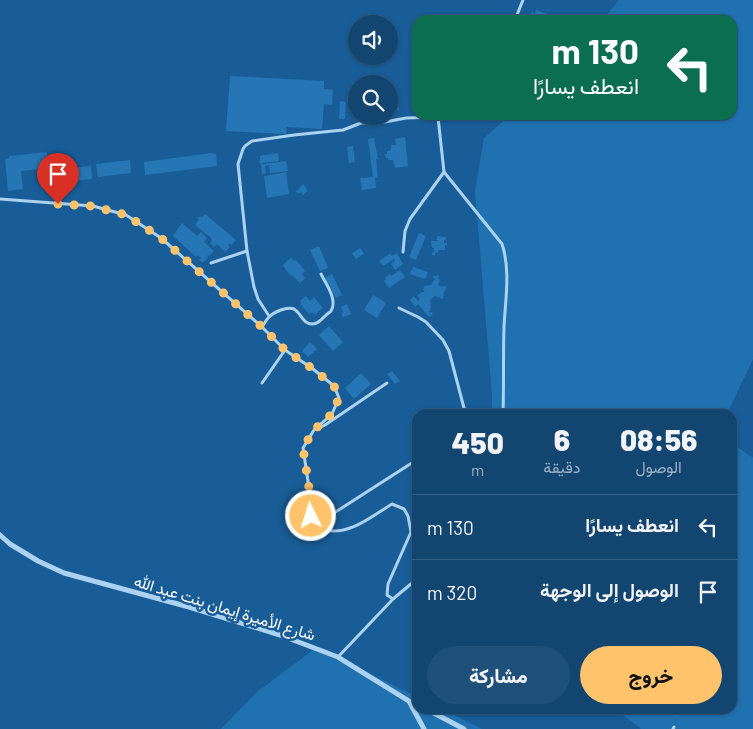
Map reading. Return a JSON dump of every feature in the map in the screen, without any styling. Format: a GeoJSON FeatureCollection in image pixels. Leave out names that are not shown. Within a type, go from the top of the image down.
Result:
{"type":"FeatureCollection","features":[{"type":"Feature","properties":{"kind":"street","name":"شارع الأميرة إيمان بنت عبد الله"},"geometry":{"type":"LineString","coordinates":[[0,535],[10,544],[38,561],[64,572],[280,635],[338,657],[412,702]]}},
{"type":"Feature","properties":{"kind":"street"},"geometry":{"type":"LineString","coordinates":[[409,701],[412,707]]}},
{"type":"Feature","properties":{"kind":"street"},"geometry":{"type":"LineString","coordinates":[[416,714],[424,729]]}},
{"type":"Feature","properties":{"kind":"street"},"geometry":{"type":"LineString","coordinates":[[436,714],[464,729]]}},
{"type":"Feature","properties":{"kind":"lane"},"geometry":{"type":"LineString","coordinates":[[517,15],[523,0]]}},
{"type":"Feature","properties":{"kind":"lane"},"geometry":{"type":"LineString","coordinates":[[269,316],[258,299],[247,251],[238,164],[243,150],[248,143],[294,135],[343,130],[361,123],[385,122],[412,118]]}},
{"type":"Feature","properties":{"kind":"lane"},"geometry":{"type":"LineString","coordinates":[[438,120],[444,172],[502,244],[505,253],[507,264],[503,409]]}},
{"type":"Feature","properties":{"kind":"lane"},"geometry":{"type":"LineString","coordinates":[[403,252],[404,231],[410,219],[444,172]]}},
{"type":"Feature","properties":{"kind":"lane"},"geometry":{"type":"LineString","coordinates":[[0,199],[92,206],[126,215],[161,238],[262,327],[285,350],[334,386],[339,398],[332,414],[314,430],[303,448],[311,516],[316,525],[334,532],[354,527],[392,504],[404,509],[408,516],[411,532],[388,584],[387,595],[394,599]]}},
{"type":"Feature","properties":{"kind":"lane"},"geometry":{"type":"LineString","coordinates":[[212,263],[247,251]]}},
{"type":"Feature","properties":{"kind":"lane"},"geometry":{"type":"LineString","coordinates":[[262,327],[269,316],[282,310],[294,309],[309,324],[319,322],[332,310],[333,304],[333,299],[321,274]]}},
{"type":"Feature","properties":{"kind":"lane"},"geometry":{"type":"LineString","coordinates":[[399,308],[426,322],[443,340],[449,351],[464,409]]}},
{"type":"Feature","properties":{"kind":"lane"},"geometry":{"type":"LineString","coordinates":[[262,383],[285,350]]}},
{"type":"Feature","properties":{"kind":"lane"},"geometry":{"type":"LineString","coordinates":[[314,430],[325,425],[387,383]]}},
{"type":"Feature","properties":{"kind":"lane"},"geometry":{"type":"LineString","coordinates":[[323,528],[322,524],[326,519],[412,463]]}},
{"type":"Feature","properties":{"kind":"lane"},"geometry":{"type":"LineString","coordinates":[[338,657],[394,599],[412,583]]}},
{"type":"Feature","properties":{"kind":"shaded area"},"geometry":{"type":"Polygon","coordinates":[[[619,0],[753,0],[753,359],[729,409],[492,409],[475,191],[484,138],[504,120],[737,120],[737,15],[607,15],[619,0]]]}},
{"type":"Feature","properties":{"kind":"shaded area"},"geometry":{"type":"Polygon","coordinates":[[[737,447],[753,458],[753,729],[641,729],[622,714],[737,714],[737,447]]]}},
{"type":"Feature","properties":{"kind":"shaded area"},"geometry":{"type":"Polygon","coordinates":[[[317,647],[412,694],[412,714],[452,714],[482,729],[221,729],[257,692],[317,647]]]}},
{"type":"Feature","properties":{"kind":"building"},"geometry":{"type":"Polygon","coordinates":[[[536,10],[549,15],[531,15],[532,12],[535,14],[536,10]]]}},
{"type":"Feature","properties":{"kind":"building"},"geometry":{"type":"Polygon","coordinates":[[[230,76],[324,81],[324,89],[333,90],[332,105],[324,104],[322,129],[287,127],[286,134],[226,131],[230,76]]]}},
{"type":"Feature","properties":{"kind":"building"},"geometry":{"type":"Polygon","coordinates":[[[340,101],[346,102],[345,119],[339,119],[340,101]]]}},
{"type":"Feature","properties":{"kind":"building"},"geometry":{"type":"Polygon","coordinates":[[[405,137],[408,166],[395,168],[393,160],[388,160],[385,154],[391,150],[391,145],[396,145],[395,139],[405,137]]]}},
{"type":"Feature","properties":{"kind":"building"},"geometry":{"type":"Polygon","coordinates":[[[374,138],[378,159],[376,159],[378,178],[375,178],[376,188],[362,190],[360,178],[373,177],[368,139],[374,138]]]}},
{"type":"Feature","properties":{"kind":"building"},"geometry":{"type":"Polygon","coordinates":[[[353,146],[355,162],[349,163],[347,147],[353,146]]]}},
{"type":"Feature","properties":{"kind":"building"},"geometry":{"type":"Polygon","coordinates":[[[47,152],[49,168],[21,171],[23,189],[8,191],[5,159],[9,158],[9,156],[47,152]]]}},
{"type":"Feature","properties":{"kind":"building"},"geometry":{"type":"Polygon","coordinates":[[[211,153],[216,154],[217,166],[145,175],[144,162],[211,153]]]}},
{"type":"Feature","properties":{"kind":"building"},"geometry":{"type":"Polygon","coordinates":[[[278,153],[279,161],[262,163],[286,161],[288,171],[270,173],[269,165],[265,166],[266,173],[262,174],[259,161],[260,156],[278,153]]]}},
{"type":"Feature","properties":{"kind":"building"},"geometry":{"type":"Polygon","coordinates":[[[130,160],[131,173],[98,177],[96,164],[130,160]]]}},
{"type":"Feature","properties":{"kind":"building"},"geometry":{"type":"Polygon","coordinates":[[[91,166],[92,179],[50,183],[49,170],[91,166]]]}},
{"type":"Feature","properties":{"kind":"building"},"geometry":{"type":"Polygon","coordinates":[[[286,172],[289,194],[267,198],[264,176],[286,172]]]}},
{"type":"Feature","properties":{"kind":"building"},"geometry":{"type":"Polygon","coordinates":[[[303,184],[308,191],[303,195],[301,192],[299,194],[295,191],[303,184]]]}},
{"type":"Feature","properties":{"kind":"building"},"geometry":{"type":"Polygon","coordinates":[[[205,214],[236,240],[231,245],[229,243],[230,247],[225,252],[217,244],[214,247],[210,243],[212,241],[211,238],[195,225],[198,218],[200,216],[202,218],[205,214]]]}},
{"type":"Feature","properties":{"kind":"building"},"geometry":{"type":"Polygon","coordinates":[[[182,223],[197,236],[201,232],[207,238],[204,242],[214,251],[207,256],[203,263],[199,260],[201,258],[198,255],[196,257],[173,236],[182,223]]]}},
{"type":"Feature","properties":{"kind":"building"},"geometry":{"type":"Polygon","coordinates":[[[419,233],[426,236],[416,260],[409,257],[419,233]]]}},
{"type":"Feature","properties":{"kind":"building"},"geometry":{"type":"Polygon","coordinates":[[[437,236],[446,237],[444,243],[447,243],[447,246],[445,245],[445,250],[438,250],[438,253],[436,252],[435,255],[432,255],[434,248],[432,248],[431,241],[437,241],[437,236]]]}},
{"type":"Feature","properties":{"kind":"building"},"geometry":{"type":"Polygon","coordinates":[[[319,246],[328,268],[320,271],[310,250],[319,246]]]}},
{"type":"Feature","properties":{"kind":"building"},"geometry":{"type":"Polygon","coordinates":[[[360,248],[364,254],[356,259],[352,253],[360,248]]]}},
{"type":"Feature","properties":{"kind":"building"},"geometry":{"type":"Polygon","coordinates":[[[391,253],[392,256],[397,253],[403,264],[395,270],[391,264],[395,261],[394,259],[383,266],[379,261],[391,253]]]}},
{"type":"Feature","properties":{"kind":"building"},"geometry":{"type":"Polygon","coordinates":[[[291,258],[294,261],[296,260],[305,271],[302,274],[305,278],[300,283],[283,266],[291,258]]]}},
{"type":"Feature","properties":{"kind":"building"},"geometry":{"type":"Polygon","coordinates":[[[413,267],[428,272],[425,279],[410,274],[413,267]]]}},
{"type":"Feature","properties":{"kind":"building"},"geometry":{"type":"Polygon","coordinates":[[[400,270],[405,277],[389,288],[384,281],[386,280],[385,278],[400,270]]]}},
{"type":"Feature","properties":{"kind":"building"},"geometry":{"type":"Polygon","coordinates":[[[332,274],[342,295],[336,298],[325,278],[332,274]]]}},
{"type":"Feature","properties":{"kind":"building"},"geometry":{"type":"Polygon","coordinates":[[[439,274],[438,279],[440,280],[438,285],[447,287],[443,294],[443,299],[435,296],[429,301],[431,303],[431,310],[429,311],[433,314],[429,317],[418,304],[415,307],[410,300],[414,296],[418,301],[420,299],[417,296],[425,292],[423,290],[424,286],[431,285],[435,280],[433,276],[439,274]]]}},
{"type":"Feature","properties":{"kind":"building"},"geometry":{"type":"Polygon","coordinates":[[[373,295],[386,303],[377,318],[364,310],[373,295]]]}},
{"type":"Feature","properties":{"kind":"building"},"geometry":{"type":"Polygon","coordinates":[[[306,296],[310,301],[314,297],[323,308],[315,315],[312,312],[309,314],[300,304],[302,303],[300,301],[306,296]]]}},
{"type":"Feature","properties":{"kind":"building"},"geometry":{"type":"Polygon","coordinates":[[[347,304],[351,314],[343,317],[341,307],[347,304]]]}},
{"type":"Feature","properties":{"kind":"building"},"geometry":{"type":"Polygon","coordinates":[[[329,326],[343,342],[333,351],[319,335],[329,326]]]}},
{"type":"Feature","properties":{"kind":"building"},"geometry":{"type":"Polygon","coordinates":[[[310,342],[317,349],[308,357],[302,351],[310,342]]]}},
{"type":"Feature","properties":{"kind":"building"},"geometry":{"type":"Polygon","coordinates":[[[392,371],[400,381],[395,384],[387,374],[392,371]]]}},
{"type":"Feature","properties":{"kind":"building"},"geometry":{"type":"Polygon","coordinates":[[[361,373],[371,384],[354,399],[345,388],[361,373]]]}},
{"type":"Feature","properties":{"kind":"building"},"geometry":{"type":"Polygon","coordinates":[[[670,714],[679,714],[677,718],[670,714]]]}},
{"type":"Feature","properties":{"kind":"route"},"geometry":{"type":"LineString","coordinates":[[58,204],[92,206],[126,215],[161,238],[262,327],[285,350],[334,386],[339,398],[332,414],[314,430],[303,448],[311,516]]}}]}
